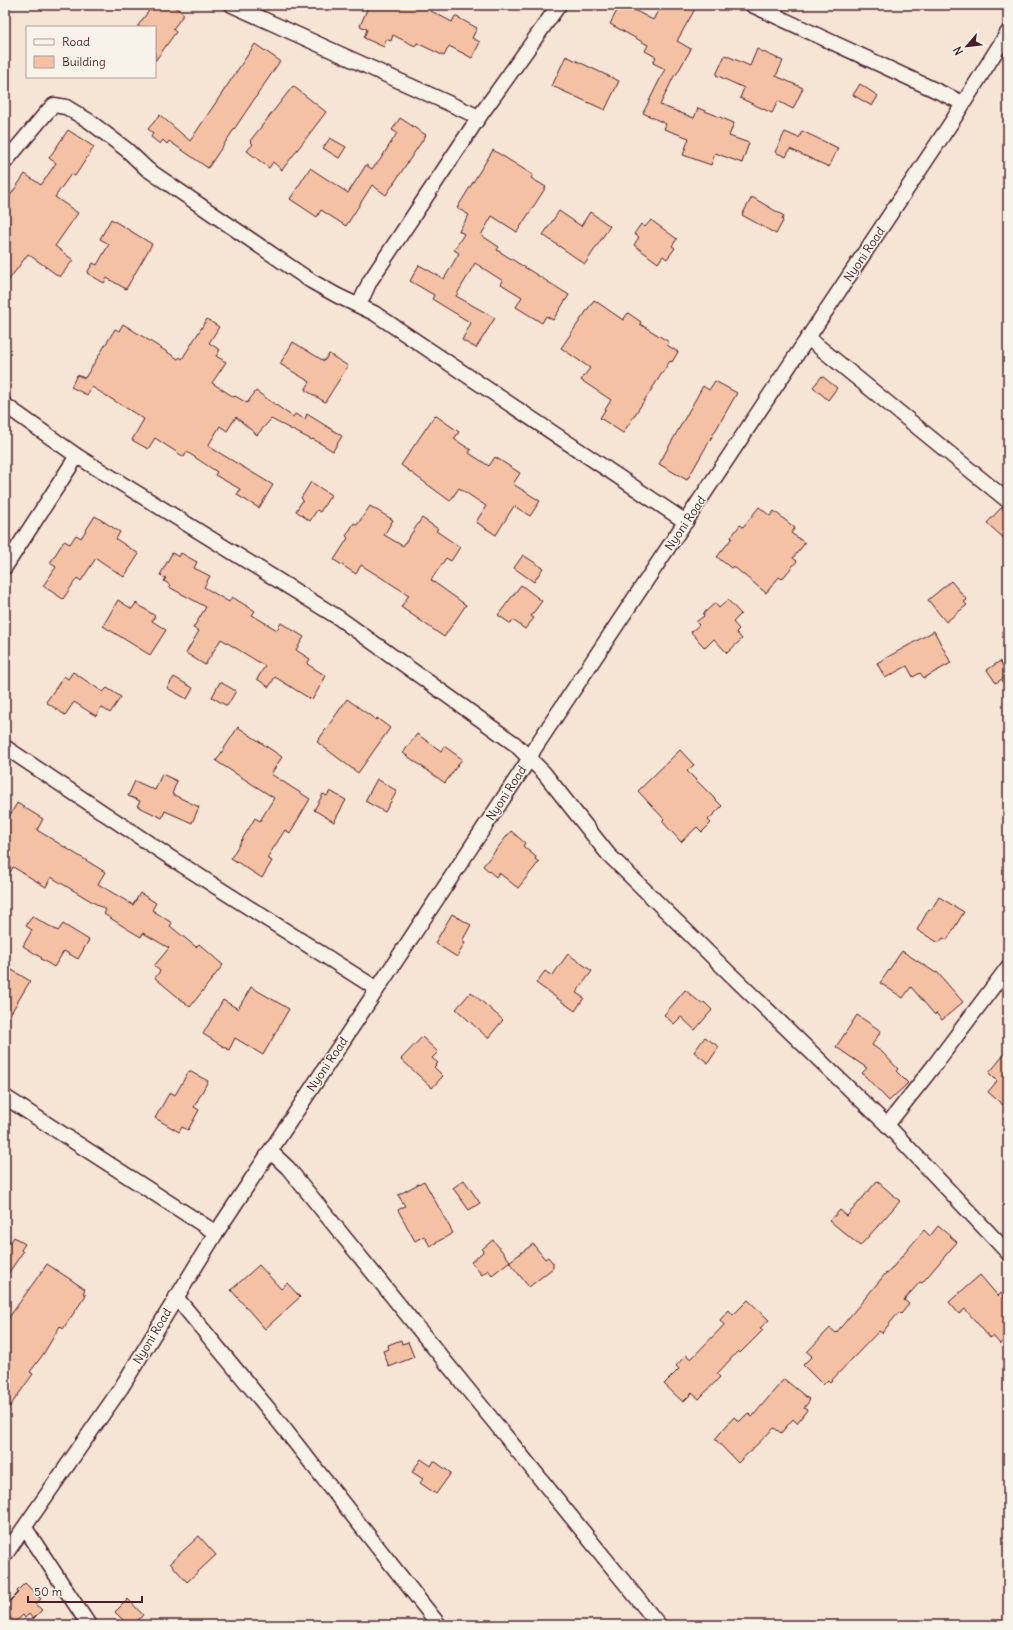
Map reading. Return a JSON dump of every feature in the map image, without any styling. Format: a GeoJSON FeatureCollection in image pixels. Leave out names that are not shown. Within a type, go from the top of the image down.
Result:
{"type":"FeatureCollection","features":[{"type":"Feature","properties":{"kind":"street"},"geometry":{"type":"LineString","coordinates":[[232,5],[479,117]]}},
{"type":"Feature","properties":{"kind":"street"},"geometry":{"type":"LineString","coordinates":[[359,305],[370,281],[479,117],[559,5]]}},
{"type":"Feature","properties":{"kind":"street"},"geometry":{"type":"LineString","coordinates":[[752,5],[963,103]]}},
{"type":"Feature","properties":{"kind":"street","name":"Nyoni Road"},"geometry":{"type":"LineString","coordinates":[[5,1555],[121,1388],[216,1233],[270,1150],[808,338],[1008,32]]}},
{"type":"Feature","properties":{"kind":"street"},"geometry":{"type":"LineString","coordinates":[[5,162],[54,105],[66,106],[114,140],[147,169],[267,252],[311,281],[374,313],[404,332],[686,522]]}},
{"type":"Feature","properties":{"kind":"street"},"geometry":{"type":"LineString","coordinates":[[808,338],[1008,501]]}},
{"type":"Feature","properties":{"kind":"street"},"geometry":{"type":"LineString","coordinates":[[5,405],[77,456],[339,618],[515,744],[544,773],[608,854],[887,1125],[1008,1253]]}},
{"type":"Feature","properties":{"kind":"street"},"geometry":{"type":"LineString","coordinates":[[5,567],[77,456]]}},
{"type":"Feature","properties":{"kind":"street"},"geometry":{"type":"LineString","coordinates":[[5,747],[171,858],[377,989]]}},
{"type":"Feature","properties":{"kind":"street"},"geometry":{"type":"LineString","coordinates":[[887,1125],[933,1067],[1008,967]]}},
{"type":"Feature","properties":{"kind":"street"},"geometry":{"type":"LineString","coordinates":[[5,1097],[216,1233]]}},
{"type":"Feature","properties":{"kind":"street"},"geometry":{"type":"LineString","coordinates":[[270,1150],[288,1168],[659,1625]]}},
{"type":"Feature","properties":{"kind":"street"},"geometry":{"type":"LineString","coordinates":[[176,1297],[276,1418],[439,1625]]}},
{"type":"Feature","properties":{"kind":"street"},"geometry":{"type":"LineString","coordinates":[[24,1528],[89,1625]]}},
{"type":"Feature","properties":{"kind":"building"},"geometry":{"type":"Polygon","coordinates":[[[153,5],[172,5],[184,14],[173,29],[176,32],[156,60],[156,26],[138,26],[153,5]]]}},
{"type":"Feature","properties":{"kind":"building"},"geometry":{"type":"Polygon","coordinates":[[[369,5],[434,5],[431,11],[452,22],[455,16],[477,28],[472,38],[480,42],[472,58],[449,46],[444,56],[417,43],[415,46],[393,35],[391,41],[386,39],[384,47],[364,38],[367,29],[360,26],[369,5]]]}},
{"type":"Feature","properties":{"kind":"building"},"geometry":{"type":"Polygon","coordinates":[[[620,5],[625,5],[653,20],[661,5],[687,5],[695,9],[677,41],[691,49],[676,75],[675,74],[660,105],[694,118],[698,108],[734,123],[729,136],[749,143],[742,163],[715,153],[711,165],[683,155],[689,138],[664,129],[666,124],[643,113],[665,69],[653,63],[656,57],[645,51],[648,45],[610,24],[620,5]]]}},
{"type":"Feature","properties":{"kind":"building"},"geometry":{"type":"Polygon","coordinates":[[[255,44],[280,61],[208,168],[169,141],[167,144],[163,140],[160,144],[151,137],[153,133],[148,129],[160,115],[190,141],[255,44]]]}},
{"type":"Feature","properties":{"kind":"building"},"geometry":{"type":"Polygon","coordinates":[[[757,49],[783,61],[776,76],[803,88],[793,109],[778,101],[772,113],[740,98],[744,88],[716,75],[725,55],[750,66],[757,49]]]}},
{"type":"Feature","properties":{"kind":"building"},"geometry":{"type":"Polygon","coordinates":[[[566,56],[619,81],[605,110],[552,86],[566,56]]]}},
{"type":"Feature","properties":{"kind":"building"},"geometry":{"type":"Polygon","coordinates":[[[860,84],[878,96],[872,106],[853,95],[860,84]]]}},
{"type":"Feature","properties":{"kind":"building"},"geometry":{"type":"Polygon","coordinates":[[[293,86],[326,112],[282,170],[273,162],[269,168],[247,151],[253,144],[250,141],[293,86]]]}},
{"type":"Feature","properties":{"kind":"building"},"geometry":{"type":"Polygon","coordinates":[[[400,118],[426,135],[386,195],[372,185],[346,226],[321,210],[317,217],[290,199],[310,168],[348,193],[366,165],[372,169],[380,160],[397,133],[392,130],[400,118]]]}},
{"type":"Feature","properties":{"kind":"building"},"geometry":{"type":"Polygon","coordinates":[[[68,130],[94,147],[75,176],[71,174],[55,197],[78,213],[55,246],[73,260],[60,277],[28,254],[5,285],[5,203],[25,174],[41,185],[56,163],[49,158],[68,130]]]}},
{"type":"Feature","properties":{"kind":"building"},"geometry":{"type":"Polygon","coordinates":[[[802,131],[838,148],[829,167],[790,149],[786,157],[775,152],[785,132],[799,138],[802,131]]]}},
{"type":"Feature","properties":{"kind":"building"},"geometry":{"type":"Polygon","coordinates":[[[330,138],[346,147],[339,158],[323,148],[330,138]]]}},
{"type":"Feature","properties":{"kind":"building"},"geometry":{"type":"Polygon","coordinates":[[[493,150],[533,175],[531,178],[546,187],[517,232],[492,216],[481,235],[499,247],[497,250],[569,295],[553,320],[546,316],[542,323],[516,307],[522,297],[501,284],[503,281],[475,263],[456,296],[495,318],[476,348],[462,340],[471,323],[432,299],[434,295],[410,281],[419,265],[444,279],[459,253],[454,250],[464,234],[459,231],[469,215],[457,208],[493,150]]]}},
{"type":"Feature","properties":{"kind":"building"},"geometry":{"type":"Polygon","coordinates":[[[752,197],[784,216],[776,234],[742,215],[752,197]]]}},
{"type":"Feature","properties":{"kind":"building"},"geometry":{"type":"Polygon","coordinates":[[[559,211],[581,226],[590,212],[610,226],[585,264],[543,235],[559,211]]]}},
{"type":"Feature","properties":{"kind":"building"},"geometry":{"type":"Polygon","coordinates":[[[111,219],[152,244],[126,289],[107,278],[104,283],[87,273],[93,263],[97,265],[109,244],[100,239],[111,219]]]}},
{"type":"Feature","properties":{"kind":"building"},"geometry":{"type":"Polygon","coordinates":[[[651,220],[677,239],[672,246],[675,248],[667,259],[663,256],[658,263],[634,245],[639,237],[634,234],[641,224],[645,227],[651,220]]]}},
{"type":"Feature","properties":{"kind":"building"},"geometry":{"type":"Polygon","coordinates":[[[594,300],[623,320],[628,313],[641,322],[640,324],[669,342],[667,345],[678,352],[672,362],[670,361],[623,433],[600,418],[611,400],[581,380],[590,368],[561,348],[594,300]]]}},
{"type":"Feature","properties":{"kind":"building"},"geometry":{"type":"Polygon","coordinates":[[[207,319],[219,327],[209,343],[220,350],[216,356],[226,362],[212,383],[234,397],[235,396],[247,403],[256,391],[293,417],[295,414],[305,419],[307,414],[342,436],[333,451],[313,439],[312,440],[271,419],[257,435],[236,417],[227,431],[220,426],[208,446],[273,485],[259,508],[237,495],[240,489],[215,475],[217,472],[187,452],[184,457],[155,438],[148,449],[132,440],[144,419],[92,387],[87,395],[71,387],[77,375],[85,378],[115,329],[119,331],[123,324],[178,359],[180,357],[182,359],[207,319]]]}},
{"type":"Feature","properties":{"kind":"building"},"geometry":{"type":"Polygon","coordinates":[[[293,342],[324,361],[329,354],[348,366],[325,402],[305,390],[310,382],[280,364],[293,342]]]}},
{"type":"Feature","properties":{"kind":"building"},"geometry":{"type":"Polygon","coordinates":[[[822,376],[837,388],[828,400],[813,387],[822,376]]]}},
{"type":"Feature","properties":{"kind":"building"},"geometry":{"type":"Polygon","coordinates":[[[715,381],[737,393],[687,480],[659,464],[703,386],[709,390],[715,381]]]}},
{"type":"Feature","properties":{"kind":"building"},"geometry":{"type":"Polygon","coordinates":[[[435,415],[459,432],[454,439],[471,450],[469,453],[489,466],[495,457],[520,473],[513,484],[540,501],[530,516],[514,506],[496,535],[476,522],[486,506],[459,488],[450,501],[401,465],[435,415]]]}},
{"type":"Feature","properties":{"kind":"building"},"geometry":{"type":"Polygon","coordinates":[[[311,482],[331,495],[320,512],[317,510],[310,521],[296,511],[303,500],[301,498],[311,482]]]}},
{"type":"Feature","properties":{"kind":"building"},"geometry":{"type":"Polygon","coordinates":[[[370,506],[393,520],[384,535],[403,546],[422,518],[438,529],[436,531],[460,547],[451,561],[446,558],[431,580],[466,605],[444,637],[401,607],[409,595],[361,565],[356,574],[334,560],[348,538],[346,536],[354,523],[357,525],[370,506]]]}},
{"type":"Feature","properties":{"kind":"building"},"geometry":{"type":"Polygon","coordinates":[[[759,507],[770,516],[774,511],[795,528],[791,533],[805,543],[793,558],[797,561],[782,579],[779,577],[766,593],[733,566],[731,568],[717,557],[740,525],[743,527],[759,507]]]}},
{"type":"Feature","properties":{"kind":"building"},"geometry":{"type":"Polygon","coordinates":[[[1001,508],[1008,515],[1008,542],[987,523],[1001,508]]]}},
{"type":"Feature","properties":{"kind":"building"},"geometry":{"type":"Polygon","coordinates":[[[95,516],[120,532],[116,539],[139,554],[124,577],[96,558],[81,581],[77,578],[63,599],[43,586],[56,567],[50,563],[64,541],[70,544],[76,535],[81,538],[95,516]]]}},
{"type":"Feature","properties":{"kind":"building"},"geometry":{"type":"Polygon","coordinates":[[[172,553],[179,557],[181,553],[197,562],[194,568],[210,576],[204,587],[229,602],[232,597],[255,611],[252,615],[277,630],[281,623],[304,637],[296,650],[310,659],[307,664],[326,676],[312,700],[275,677],[269,687],[257,679],[265,666],[221,639],[205,665],[186,653],[199,631],[193,628],[206,607],[169,587],[170,585],[164,581],[166,578],[160,575],[172,553]]]}},
{"type":"Feature","properties":{"kind":"building"},"geometry":{"type":"Polygon","coordinates":[[[523,555],[543,568],[534,582],[514,568],[523,555]]]}},
{"type":"Feature","properties":{"kind":"building"},"geometry":{"type":"Polygon","coordinates":[[[951,581],[967,600],[964,602],[967,605],[946,622],[928,600],[951,581]]]}},
{"type":"Feature","properties":{"kind":"building"},"geometry":{"type":"Polygon","coordinates":[[[521,585],[542,601],[531,616],[534,618],[525,629],[513,620],[511,624],[498,615],[521,585]]]}},
{"type":"Feature","properties":{"kind":"building"},"geometry":{"type":"Polygon","coordinates":[[[118,600],[132,609],[136,603],[155,616],[152,621],[166,630],[150,655],[103,626],[118,600]]]}},
{"type":"Feature","properties":{"kind":"building"},"geometry":{"type":"Polygon","coordinates":[[[728,600],[741,614],[733,622],[739,629],[736,632],[742,639],[727,653],[714,639],[705,648],[691,632],[699,625],[696,622],[704,616],[703,614],[715,603],[719,608],[728,600]]]}},
{"type":"Feature","properties":{"kind":"building"},"geometry":{"type":"Polygon","coordinates":[[[934,631],[951,663],[924,678],[920,673],[913,677],[907,666],[885,678],[877,663],[934,631]]]}},
{"type":"Feature","properties":{"kind":"building"},"geometry":{"type":"Polygon","coordinates":[[[1000,661],[1008,675],[996,683],[987,670],[1000,661]]]}},
{"type":"Feature","properties":{"kind":"building"},"geometry":{"type":"Polygon","coordinates":[[[73,672],[103,692],[107,688],[121,697],[110,713],[101,707],[96,716],[74,702],[65,715],[46,702],[64,676],[68,679],[73,672]]]}},
{"type":"Feature","properties":{"kind":"building"},"geometry":{"type":"Polygon","coordinates":[[[174,677],[193,688],[187,699],[167,688],[174,677]]]}},
{"type":"Feature","properties":{"kind":"building"},"geometry":{"type":"Polygon","coordinates":[[[220,682],[236,691],[227,706],[212,697],[220,682]]]}},
{"type":"Feature","properties":{"kind":"building"},"geometry":{"type":"Polygon","coordinates":[[[347,699],[390,728],[358,773],[317,742],[347,699]]]}},
{"type":"Feature","properties":{"kind":"building"},"geometry":{"type":"Polygon","coordinates":[[[238,727],[282,757],[271,774],[310,799],[290,833],[285,830],[267,858],[272,861],[262,878],[231,858],[255,818],[260,821],[274,798],[216,761],[238,727]]]}},
{"type":"Feature","properties":{"kind":"building"},"geometry":{"type":"Polygon","coordinates":[[[417,734],[441,751],[444,746],[462,759],[445,783],[403,753],[417,734]]]}},
{"type":"Feature","properties":{"kind":"building"},"geometry":{"type":"Polygon","coordinates":[[[680,750],[694,765],[687,771],[722,806],[708,820],[711,823],[702,832],[697,827],[681,842],[662,821],[664,819],[638,791],[680,750]]]}},
{"type":"Feature","properties":{"kind":"building"},"geometry":{"type":"Polygon","coordinates":[[[162,774],[177,781],[172,794],[199,807],[192,823],[165,811],[162,818],[137,806],[140,801],[128,796],[135,781],[155,790],[162,774]]]}},
{"type":"Feature","properties":{"kind":"building"},"geometry":{"type":"Polygon","coordinates":[[[377,779],[397,791],[385,812],[365,801],[377,779]]]}},
{"type":"Feature","properties":{"kind":"building"},"geometry":{"type":"Polygon","coordinates":[[[330,791],[346,800],[334,822],[314,810],[323,794],[327,796],[330,791]]]}},
{"type":"Feature","properties":{"kind":"building"},"geometry":{"type":"Polygon","coordinates":[[[17,803],[43,819],[37,830],[105,872],[98,884],[133,905],[140,893],[156,903],[152,910],[172,923],[170,926],[196,947],[199,944],[223,965],[190,1007],[155,978],[160,971],[154,966],[169,948],[143,933],[141,937],[129,930],[104,914],[106,910],[51,877],[46,887],[13,867],[5,882],[5,824],[17,803]]]}},
{"type":"Feature","properties":{"kind":"building"},"geometry":{"type":"Polygon","coordinates":[[[511,831],[525,843],[523,846],[536,857],[535,859],[539,862],[518,888],[499,873],[496,877],[483,866],[511,831]]]}},
{"type":"Feature","properties":{"kind":"building"},"geometry":{"type":"Polygon","coordinates":[[[939,897],[964,912],[947,940],[943,938],[939,943],[917,930],[929,909],[931,910],[939,897]]]}},
{"type":"Feature","properties":{"kind":"building"},"geometry":{"type":"Polygon","coordinates":[[[452,914],[471,925],[462,941],[465,943],[457,957],[435,943],[452,914]]]}},
{"type":"Feature","properties":{"kind":"building"},"geometry":{"type":"Polygon","coordinates":[[[32,916],[58,931],[63,924],[89,940],[78,959],[64,951],[54,967],[23,946],[32,930],[26,926],[32,916]]]}},
{"type":"Feature","properties":{"kind":"building"},"geometry":{"type":"Polygon","coordinates":[[[902,951],[936,973],[937,972],[963,1002],[942,1020],[936,1013],[935,1015],[911,987],[903,998],[880,983],[902,951]]]}},
{"type":"Feature","properties":{"kind":"building"},"geometry":{"type":"Polygon","coordinates":[[[568,954],[592,971],[576,993],[584,998],[575,1011],[536,983],[545,971],[552,976],[568,954]]]}},
{"type":"Feature","properties":{"kind":"building"},"geometry":{"type":"Polygon","coordinates":[[[12,970],[30,981],[5,1023],[5,983],[12,970]]]}},
{"type":"Feature","properties":{"kind":"building"},"geometry":{"type":"Polygon","coordinates":[[[251,987],[289,1009],[263,1055],[235,1038],[229,1050],[203,1034],[223,1000],[238,1009],[251,987]]]}},
{"type":"Feature","properties":{"kind":"building"},"geometry":{"type":"Polygon","coordinates":[[[685,990],[702,1004],[704,1002],[712,1010],[695,1030],[681,1017],[674,1024],[664,1015],[685,990]]]}},
{"type":"Feature","properties":{"kind":"building"},"geometry":{"type":"Polygon","coordinates":[[[471,992],[503,1020],[488,1038],[456,1009],[471,992]]]}},
{"type":"Feature","properties":{"kind":"building"},"geometry":{"type":"Polygon","coordinates":[[[857,1015],[881,1031],[872,1045],[882,1052],[898,1069],[896,1071],[908,1083],[889,1101],[862,1073],[867,1068],[836,1047],[857,1015]]]}},
{"type":"Feature","properties":{"kind":"building"},"geometry":{"type":"Polygon","coordinates":[[[422,1037],[438,1052],[432,1058],[438,1063],[434,1067],[443,1076],[432,1088],[401,1059],[422,1037]]]}},
{"type":"Feature","properties":{"kind":"building"},"geometry":{"type":"Polygon","coordinates":[[[705,1037],[719,1047],[708,1063],[694,1052],[705,1037]]]}},
{"type":"Feature","properties":{"kind":"building"},"geometry":{"type":"Polygon","coordinates":[[[1008,1050],[1008,1098],[1003,1105],[988,1092],[997,1081],[989,1073],[1008,1050]]]}},
{"type":"Feature","properties":{"kind":"building"},"geometry":{"type":"Polygon","coordinates":[[[189,1071],[208,1081],[194,1107],[199,1110],[188,1130],[182,1127],[179,1132],[155,1118],[170,1092],[175,1095],[189,1071]]]}},
{"type":"Feature","properties":{"kind":"building"},"geometry":{"type":"Polygon","coordinates":[[[464,1180],[480,1203],[469,1210],[453,1188],[464,1180]]]}},
{"type":"Feature","properties":{"kind":"building"},"geometry":{"type":"Polygon","coordinates":[[[424,1181],[453,1233],[430,1246],[424,1236],[415,1241],[398,1210],[405,1206],[398,1195],[424,1181]]]}},
{"type":"Feature","properties":{"kind":"building"},"geometry":{"type":"Polygon","coordinates":[[[877,1181],[900,1201],[860,1246],[830,1221],[840,1210],[847,1216],[877,1181]]]}},
{"type":"Feature","properties":{"kind":"building"},"geometry":{"type":"Polygon","coordinates":[[[938,1226],[957,1242],[922,1283],[920,1282],[904,1300],[909,1304],[901,1314],[899,1312],[882,1333],[879,1331],[830,1382],[828,1380],[823,1385],[803,1365],[812,1356],[807,1352],[830,1328],[836,1333],[924,1230],[930,1236],[938,1226]]]}},
{"type":"Feature","properties":{"kind":"building"},"geometry":{"type":"Polygon","coordinates":[[[5,1237],[11,1242],[14,1237],[25,1244],[21,1250],[23,1252],[5,1278],[5,1237]]]}},
{"type":"Feature","properties":{"kind":"building"},"geometry":{"type":"Polygon","coordinates":[[[493,1240],[510,1261],[492,1275],[488,1270],[482,1275],[471,1262],[483,1252],[482,1249],[493,1240]]]}},
{"type":"Feature","properties":{"kind":"building"},"geometry":{"type":"Polygon","coordinates":[[[533,1244],[545,1259],[548,1257],[553,1263],[553,1268],[529,1287],[509,1262],[533,1244]]]}},
{"type":"Feature","properties":{"kind":"building"},"geometry":{"type":"Polygon","coordinates":[[[47,1264],[85,1289],[83,1293],[86,1295],[63,1329],[60,1326],[44,1353],[30,1372],[33,1374],[5,1413],[5,1323],[47,1264]]]}},
{"type":"Feature","properties":{"kind":"building"},"geometry":{"type":"Polygon","coordinates":[[[259,1265],[281,1289],[287,1283],[300,1297],[265,1329],[231,1290],[259,1265]]]}},
{"type":"Feature","properties":{"kind":"building"},"geometry":{"type":"Polygon","coordinates":[[[980,1275],[998,1296],[1001,1293],[1008,1302],[1008,1337],[1000,1344],[993,1336],[990,1338],[965,1309],[959,1314],[949,1302],[980,1275]]]}},
{"type":"Feature","properties":{"kind":"building"},"geometry":{"type":"Polygon","coordinates":[[[748,1300],[769,1320],[760,1328],[763,1330],[740,1353],[738,1351],[717,1374],[720,1377],[699,1399],[692,1393],[683,1402],[664,1384],[679,1369],[676,1366],[686,1355],[691,1359],[724,1325],[720,1320],[729,1310],[733,1315],[748,1300]]]}},
{"type":"Feature","properties":{"kind":"building"},"geometry":{"type":"Polygon","coordinates":[[[401,1340],[402,1344],[408,1342],[414,1357],[389,1367],[383,1351],[389,1349],[388,1345],[401,1340]]]}},
{"type":"Feature","properties":{"kind":"building"},"geometry":{"type":"Polygon","coordinates":[[[784,1379],[810,1400],[804,1408],[807,1410],[797,1423],[793,1419],[781,1433],[774,1428],[738,1463],[715,1439],[734,1417],[739,1422],[748,1413],[752,1417],[784,1379]]]}},
{"type":"Feature","properties":{"kind":"building"},"geometry":{"type":"Polygon","coordinates":[[[421,1459],[431,1466],[434,1461],[451,1473],[436,1494],[420,1483],[423,1479],[412,1472],[421,1459]]]}},
{"type":"Feature","properties":{"kind":"building"},"geometry":{"type":"Polygon","coordinates":[[[199,1536],[216,1555],[187,1582],[170,1563],[199,1536]]]}},
{"type":"Feature","properties":{"kind":"building"},"geometry":{"type":"Polygon","coordinates":[[[25,1583],[41,1599],[35,1604],[42,1610],[33,1619],[29,1614],[25,1618],[23,1615],[15,1622],[5,1612],[5,1606],[18,1593],[17,1591],[25,1583]]]}},
{"type":"Feature","properties":{"kind":"building"},"geometry":{"type":"Polygon","coordinates":[[[128,1599],[143,1615],[133,1625],[128,1625],[115,1612],[128,1599]]]}}]}
